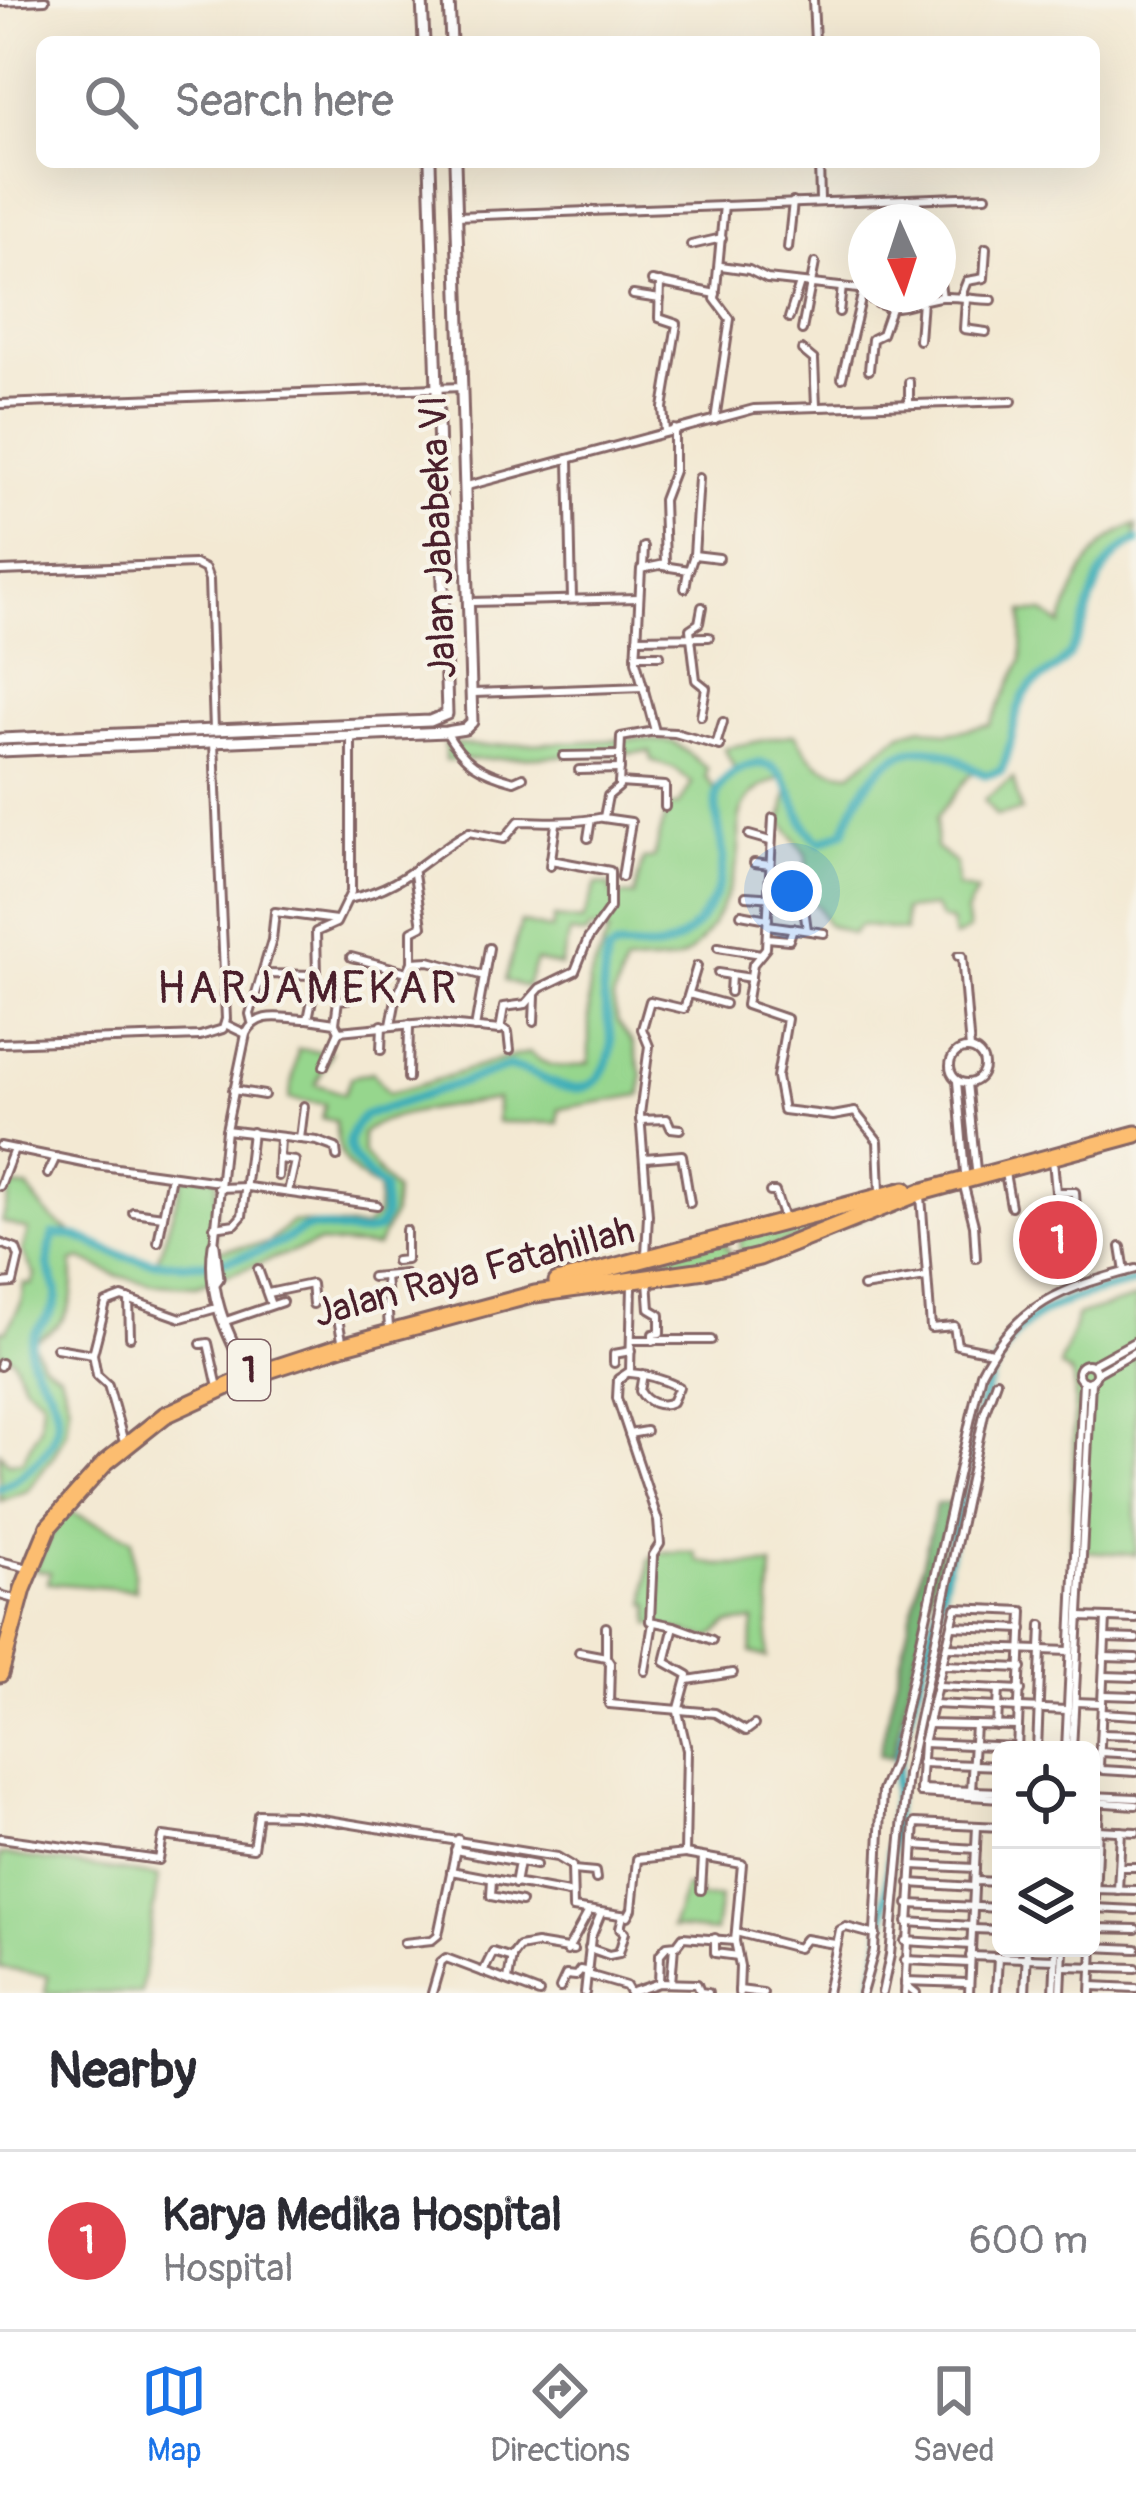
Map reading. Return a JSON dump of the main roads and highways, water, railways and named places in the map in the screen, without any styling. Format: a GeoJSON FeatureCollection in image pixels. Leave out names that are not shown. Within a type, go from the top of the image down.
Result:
{"type":"FeatureCollection","features":[{"type":"Feature","properties":{"kind":"highway","name":"1"},"geometry":{"type":"LineString","coordinates":[[746,1233],[1136,1131]]}},
{"type":"Feature","properties":{"kind":"highway","name":"1"},"geometry":{"type":"LineString","coordinates":[[750,1259],[804,1242],[968,1174],[1004,1169],[1085,1144]]}},
{"type":"Feature","properties":{"kind":"highway"},"geometry":{"type":"LineString","coordinates":[[746,1233],[739,1245],[750,1259]]}},
{"type":"Feature","properties":{"kind":"highway","name":"Jalan Raya Fatahillah"},"geometry":{"type":"LineString","coordinates":[[642,1273],[746,1233]]}},
{"type":"Feature","properties":{"kind":"highway"},"geometry":{"type":"LineString","coordinates":[[721,1240],[729,1250],[725,1266]]}},
{"type":"Feature","properties":{"kind":"highway","name":"Jalan Raya Fatahillah"},"geometry":{"type":"LineString","coordinates":[[0,1644],[7,1597],[47,1514],[123,1439],[163,1408],[246,1370],[389,1327],[642,1273],[725,1266],[750,1259]]}},
{"type":"Feature","properties":{"kind":"highway","name":"Jalan Raya Fatahillah"},"geometry":{"type":"LineString","coordinates":[[0,1674],[23,1589],[49,1526],[106,1462],[154,1422],[271,1368],[437,1317]]}},
{"type":"Feature","properties":{"kind":"waterway"},"geometry":{"type":"LineString","coordinates":[[0,1488],[38,1461],[57,1422],[56,1407],[30,1349],[56,1300],[48,1263],[53,1235],[78,1237],[143,1260],[201,1264],[248,1255],[310,1227],[355,1233],[379,1228],[384,1217],[383,1189],[357,1163],[349,1146],[355,1126],[365,1115],[508,1067],[570,1088],[592,1084],[600,1076],[611,1043],[603,992],[607,954],[616,948],[646,949],[675,942],[706,912],[722,872],[716,801],[725,780],[747,766],[770,766],[786,782],[806,826],[821,842],[844,831],[868,783],[893,758],[908,752],[944,753],[986,775],[1001,771],[1026,693],[1068,656],[1108,564],[1136,541]]}},
{"type":"Feature","properties":{"kind":"waterway"},"geometry":{"type":"LineString","coordinates":[[872,1993],[882,1943],[898,1759],[936,1616],[981,1403],[1006,1348],[1037,1316],[1079,1297],[1136,1282]]}},
{"type":"Feature","properties":{"kind":"place","name":"Karya Medika Hospital"},"geometry":{"type":"Point","coordinates":[1058,1240]}},
{"type":"Feature","properties":{"kind":"district","name":"HARJAMEKAR"},"geometry":{"type":"Point","coordinates":[308,989]}}]}
